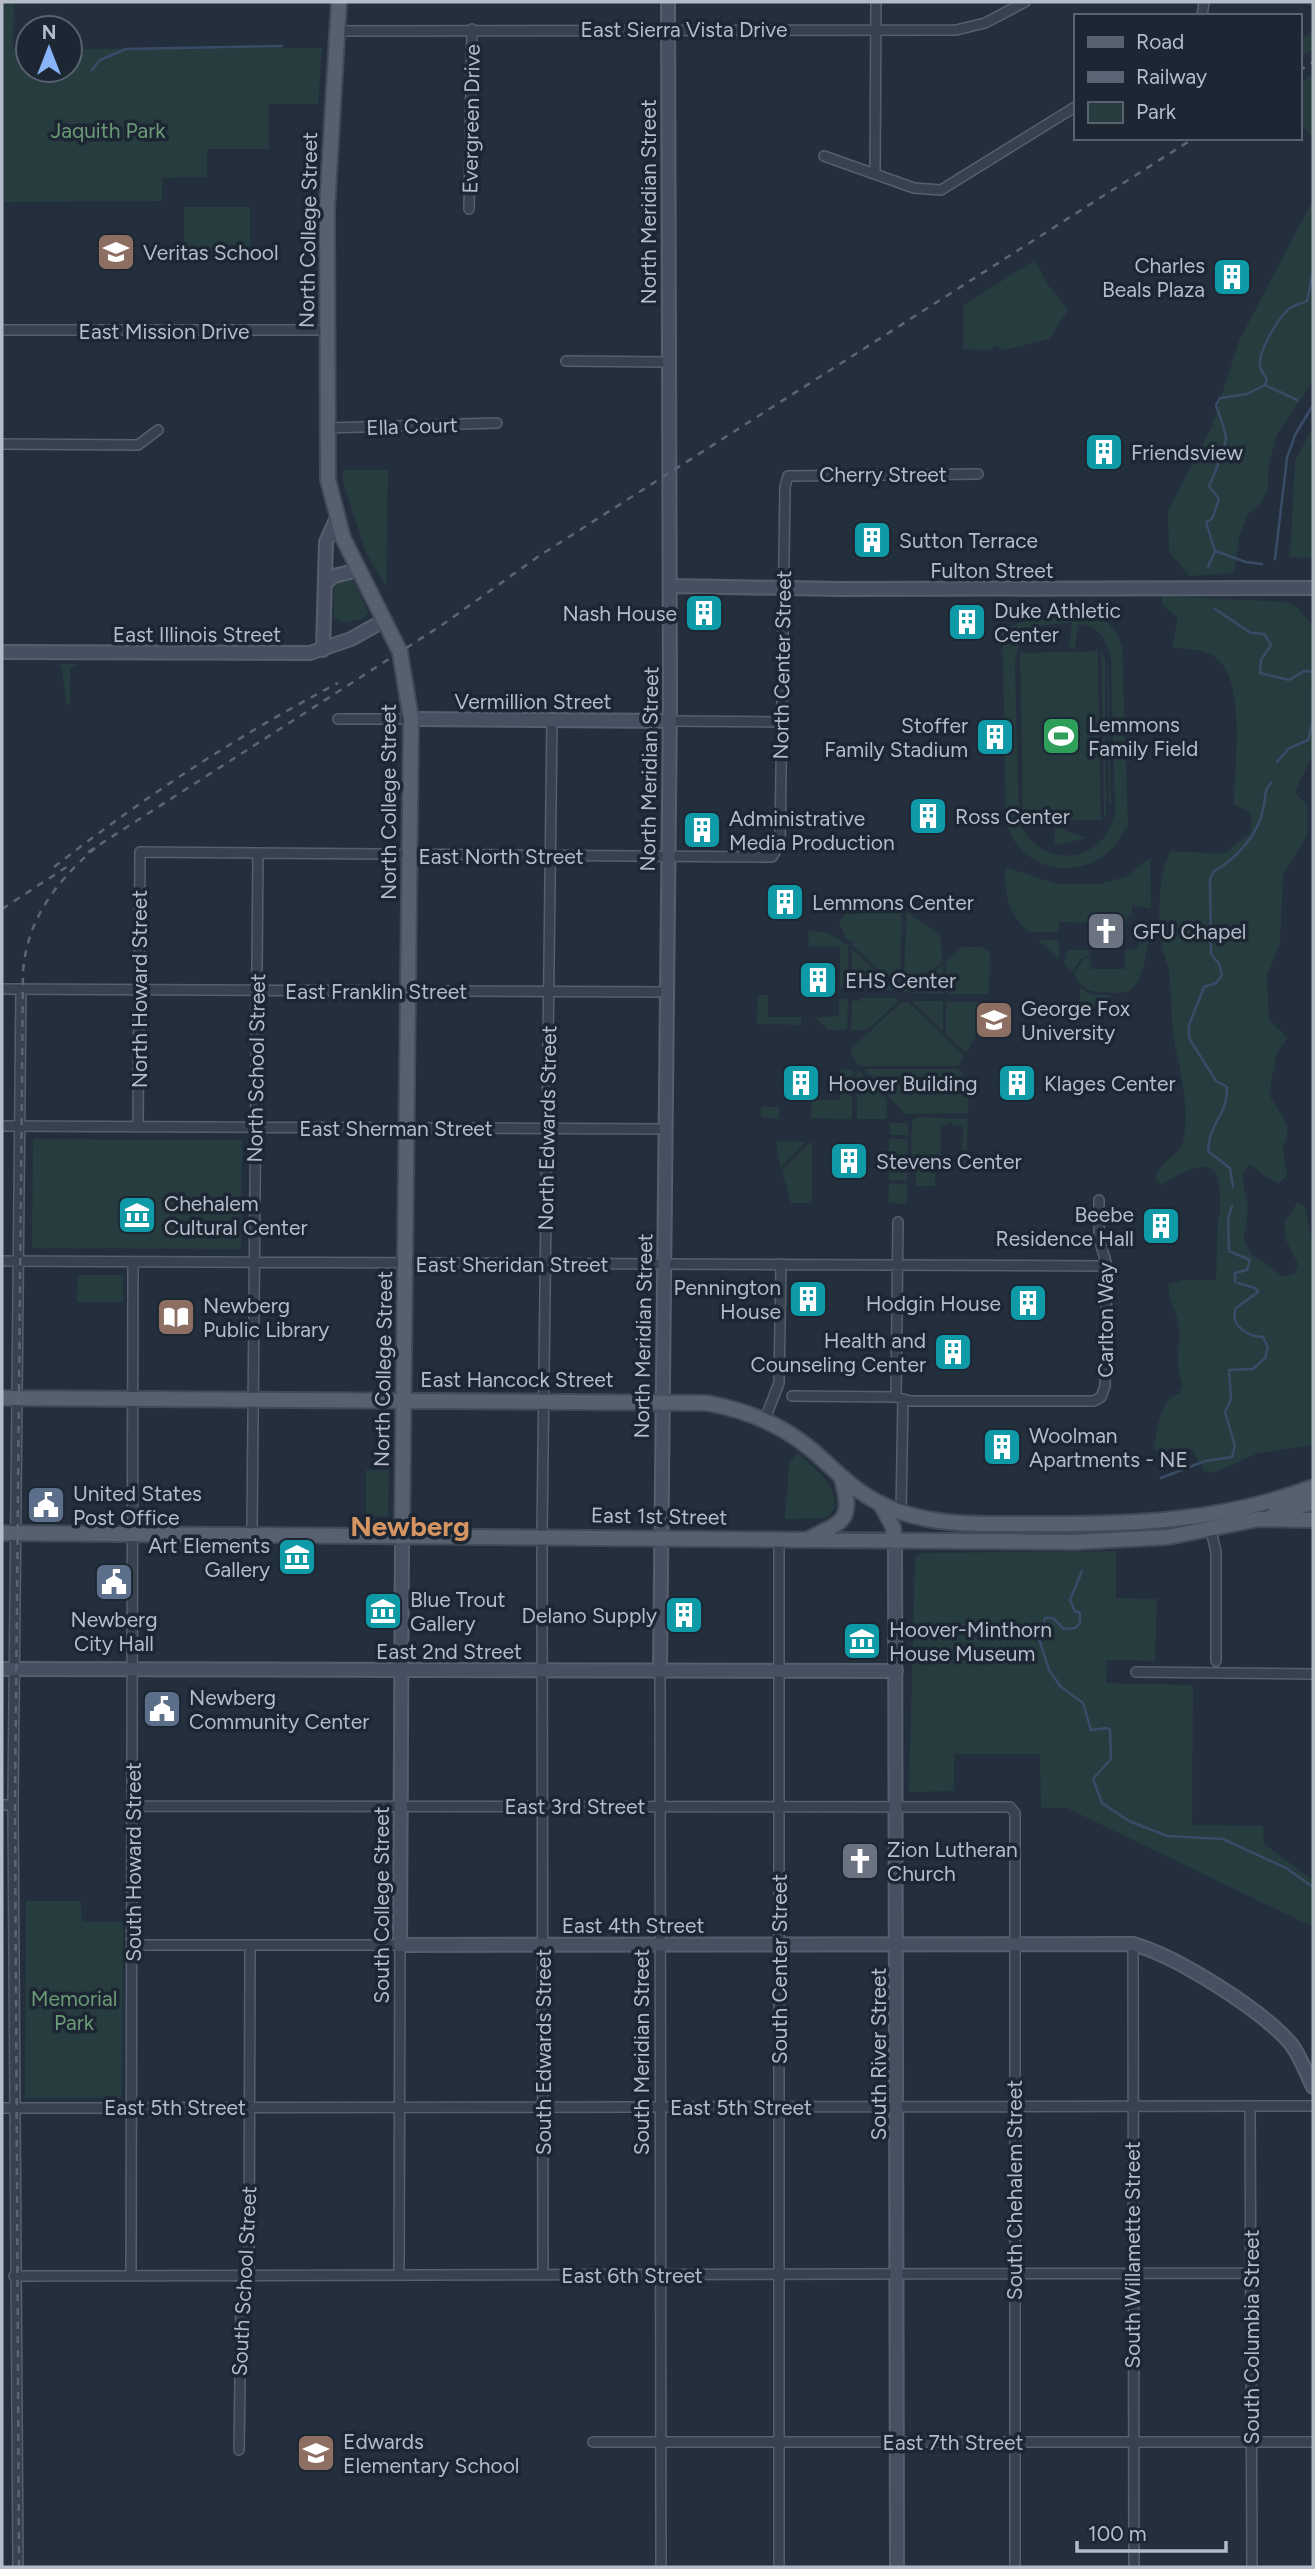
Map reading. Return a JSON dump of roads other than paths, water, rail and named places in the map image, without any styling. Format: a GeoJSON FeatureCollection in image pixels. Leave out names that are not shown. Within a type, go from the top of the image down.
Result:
{"type":"FeatureCollection","features":[{"type":"Feature","properties":{"kind":"main road","name":"North College Street"},"geometry":{"type":"LineString","coordinates":[[338,2],[329,152],[326,330],[328,480],[336,520],[400,652],[411,719],[402,1535]]}},
{"type":"Feature","properties":{"kind":"main road","name":"East Hancock Street"},"geometry":{"type":"LineString","coordinates":[[2,1398],[661,1401],[718,1405],[765,1419],[811,1450],[842,1479]]}},
{"type":"Feature","properties":{"kind":"main road"},"geometry":{"type":"LineString","coordinates":[[842,1479],[901,1513],[962,1524]]}},
{"type":"Feature","properties":{"kind":"main road"},"geometry":{"type":"LineString","coordinates":[[809,1538],[836,1526],[846,1515],[848,1502],[842,1479]]}},
{"type":"Feature","properties":{"kind":"main road"},"geometry":{"type":"LineString","coordinates":[[880,1503],[893,1527],[895,1541],[910,1533],[962,1524],[1164,1522],[1266,1503],[1313,1487]]}},
{"type":"Feature","properties":{"kind":"main road"},"geometry":{"type":"LineString","coordinates":[[1259,1519],[1313,1502]]}},
{"type":"Feature","properties":{"kind":"main road","name":"East 1st Street"},"geometry":{"type":"LineString","coordinates":[[9,1533],[1111,1541],[1211,1530],[1259,1519],[1313,1520]]}},
{"type":"Feature","properties":{"kind":"street","name":"North Meridian Street"},"geometry":{"type":"LineString","coordinates":[[660,1537],[670,721],[668,2]]}},
{"type":"Feature","properties":{"kind":"street"},"geometry":{"type":"LineString","coordinates":[[875,174],[876,2]]}},
{"type":"Feature","properties":{"kind":"street","name":"East Sierra Vista Drive"},"geometry":{"type":"LineString","coordinates":[[337,31],[970,28],[1002,16],[1025,2]]}},
{"type":"Feature","properties":{"kind":"street","name":"Evergreen Drive"},"geometry":{"type":"LineString","coordinates":[[469,209],[472,29]]}},
{"type":"Feature","properties":{"kind":"street"},"geometry":{"type":"LineString","coordinates":[[824,156],[914,188],[941,190],[1074,108]]}},
{"type":"Feature","properties":{"kind":"street","name":"East Mission Drive"},"geometry":{"type":"LineString","coordinates":[[2,330],[326,330]]}},
{"type":"Feature","properties":{"kind":"street"},"geometry":{"type":"LineString","coordinates":[[566,361],[667,362]]}},
{"type":"Feature","properties":{"kind":"street","name":"Ella Court"},"geometry":{"type":"LineString","coordinates":[[326,428],[497,424]]}},
{"type":"Feature","properties":{"kind":"street"},"geometry":{"type":"LineString","coordinates":[[2,444],[138,445],[158,430]]}},
{"type":"Feature","properties":{"kind":"street","name":"Cherry Street"},"geometry":{"type":"LineString","coordinates":[[788,477],[978,474]]}},
{"type":"Feature","properties":{"kind":"street","name":"North Center Street"},"geometry":{"type":"LineString","coordinates":[[776,853],[780,844],[785,487],[788,477]]}},
{"type":"Feature","properties":{"kind":"street"},"geometry":{"type":"LineString","coordinates":[[323,650],[326,542],[336,520]]}},
{"type":"Feature","properties":{"kind":"street"},"geometry":{"type":"LineString","coordinates":[[325,583],[334,576],[358,570]]}},
{"type":"Feature","properties":{"kind":"street","name":"Fulton Street"},"geometry":{"type":"LineString","coordinates":[[670,586],[1313,588]]}},
{"type":"Feature","properties":{"kind":"street","name":"East Illinois Street"},"geometry":{"type":"LineString","coordinates":[[2,652],[302,653],[323,650],[385,620]]}},
{"type":"Feature","properties":{"kind":"street"},"geometry":{"type":"LineString","coordinates":[[338,719],[411,719]]}},
{"type":"Feature","properties":{"kind":"street","name":"Vermillion Street"},"geometry":{"type":"LineString","coordinates":[[411,719],[782,722]]}},
{"type":"Feature","properties":{"kind":"street","name":"North Edwards Street"},"geometry":{"type":"LineString","coordinates":[[542,1536],[552,720]]}},
{"type":"Feature","properties":{"kind":"street","name":"East North Street"},"geometry":{"type":"LineString","coordinates":[[140,852],[766,858],[776,853]]}},
{"type":"Feature","properties":{"kind":"street","name":"North Howard Street"},"geometry":{"type":"LineString","coordinates":[[138,1127],[140,852]]}},
{"type":"Feature","properties":{"kind":"street","name":"North School Street"},"geometry":{"type":"LineString","coordinates":[[252,1534],[258,853]]}},
{"type":"Feature","properties":{"kind":"street","name":"East Franklin Street"},"geometry":{"type":"LineString","coordinates":[[2,989],[666,992]]}},
{"type":"Feature","properties":{"kind":"street"},"geometry":{"type":"LineString","coordinates":[[18,2567],[13,1805],[8,1669],[9,1533],[17,1398],[21,989]]}},
{"type":"Feature","properties":{"kind":"street","name":"East Sherman Street"},"geometry":{"type":"LineString","coordinates":[[2,1126],[665,1129]]}},
{"type":"Feature","properties":{"kind":"street","name":"Carlton Way"},"geometry":{"type":"LineString","coordinates":[[899,1398],[1094,1401],[1101,1397],[1105,1386],[1107,1266],[1099,1238],[1099,1200]]}},
{"type":"Feature","properties":{"kind":"street"},"geometry":{"type":"LineString","coordinates":[[898,1222],[901,1513]]}},
{"type":"Feature","properties":{"kind":"street","name":"East Sheridan Street"},"geometry":{"type":"LineString","coordinates":[[2,1261],[1107,1266]]}},
{"type":"Feature","properties":{"kind":"street"},"geometry":{"type":"LineString","coordinates":[[134,1262],[135,1533]]}},
{"type":"Feature","properties":{"kind":"street"},"geometry":{"type":"LineString","coordinates":[[765,1419],[779,1383],[781,1264]]}},
{"type":"Feature","properties":{"kind":"street"},"geometry":{"type":"LineString","coordinates":[[792,1396],[899,1398]]}},
{"type":"Feature","properties":{"kind":"street"},"geometry":{"type":"LineString","coordinates":[[1211,1530],[1216,1552],[1216,1661]]}},
{"type":"Feature","properties":{"kind":"street","name":"South Howard Street"},"geometry":{"type":"LineString","coordinates":[[131,2276],[135,1533]]}},
{"type":"Feature","properties":{"kind":"street","name":"South College Street"},"geometry":{"type":"LineString","coordinates":[[399,2275],[402,1535]]}},
{"type":"Feature","properties":{"kind":"street","name":"South Edwards Street"},"geometry":{"type":"LineString","coordinates":[[542,1536],[543,2275]]}},
{"type":"Feature","properties":{"kind":"street","name":"South Meridian Street"},"geometry":{"type":"LineString","coordinates":[[660,1537],[661,2567]]}},
{"type":"Feature","properties":{"kind":"street","name":"South Center Street"},"geometry":{"type":"LineString","coordinates":[[779,1538],[779,2567]]}},
{"type":"Feature","properties":{"kind":"street","name":"South River Street"},"geometry":{"type":"LineString","coordinates":[[895,1541],[897,2567]]}},
{"type":"Feature","properties":{"kind":"street","name":"East 2nd Street"},"geometry":{"type":"LineString","coordinates":[[8,1669],[896,1671]]}},
{"type":"Feature","properties":{"kind":"street"},"geometry":{"type":"LineString","coordinates":[[1136,1672],[1313,1674]]}},
{"type":"Feature","properties":{"kind":"street"},"geometry":{"type":"LineString","coordinates":[[2,1805],[13,1805]]}},
{"type":"Feature","properties":{"kind":"street","name":"East 3rd Street"},"geometry":{"type":"LineString","coordinates":[[133,1806],[1010,1807],[1015,1813]]}},
{"type":"Feature","properties":{"kind":"street","name":"South Chehalem Street"},"geometry":{"type":"LineString","coordinates":[[1015,1813],[1015,2567]]}},
{"type":"Feature","properties":{"kind":"street","name":"East 4th Street"},"geometry":{"type":"LineString","coordinates":[[133,1945],[1133,1944],[1155,1950],[1183,1966],[1271,2025],[1291,2044],[1313,2087]]}},
{"type":"Feature","properties":{"kind":"street","name":"South Willamette Street"},"geometry":{"type":"LineString","coordinates":[[1133,1944],[1133,2567]]}},
{"type":"Feature","properties":{"kind":"street","name":"South School Street"},"geometry":{"type":"LineString","coordinates":[[239,2450],[241,2311],[248,2275],[250,1945]]}},
{"type":"Feature","properties":{"kind":"street","name":"East 5th Street"},"geometry":{"type":"LineString","coordinates":[[2,2108],[1313,2106]]}},
{"type":"Feature","properties":{"kind":"street","name":"South Columbia Street"},"geometry":{"type":"LineString","coordinates":[[1250,2107],[1252,2567]]}},
{"type":"Feature","properties":{"kind":"street","name":"East 6th Street"},"geometry":{"type":"LineString","coordinates":[[15,2276],[1250,2273]]}},
{"type":"Feature","properties":{"kind":"street","name":"East 7th Street"},"geometry":{"type":"LineString","coordinates":[[593,2442],[1313,2442]]}},
{"type":"Feature","properties":{"kind":"waterway"},"geometry":{"type":"LineString","coordinates":[[92,70],[100,60],[126,49],[282,46]]}},
{"type":"Feature","properties":{"kind":"waterway"},"geometry":{"type":"LineString","coordinates":[[1208,567],[1215,551],[1206,522],[1212,519],[1219,499],[1209,486],[1226,438],[1216,405],[1220,398],[1247,394],[1265,385],[1267,379],[1260,364],[1267,342],[1276,324],[1287,311],[1307,301],[1313,272]]}},
{"type":"Feature","properties":{"kind":"waterway"},"geometry":{"type":"LineString","coordinates":[[1265,385],[1297,400]]}},
{"type":"Feature","properties":{"kind":"waterway"},"geometry":{"type":"LineString","coordinates":[[1275,559],[1287,458],[1295,435],[1313,405]]}},
{"type":"Feature","properties":{"kind":"waterway"},"geometry":{"type":"LineString","coordinates":[[1215,551],[1246,562],[1262,564]]}},
{"type":"Feature","properties":{"kind":"waterway"},"geometry":{"type":"LineString","coordinates":[[1215,609],[1251,633],[1264,634],[1271,645],[1261,660],[1260,673],[1289,680],[1304,671],[1313,672]]}},
{"type":"Feature","properties":{"kind":"waterway"},"geometry":{"type":"LineString","coordinates":[[1313,690],[1313,721]]}},
{"type":"Feature","properties":{"kind":"waterway"},"geometry":{"type":"LineString","coordinates":[[1277,762],[1288,749],[1308,740],[1313,721]]}},
{"type":"Feature","properties":{"kind":"waterway"},"geometry":{"type":"LineString","coordinates":[[1233,1187],[1230,1168],[1208,1151],[1212,1132],[1225,1105],[1227,1087],[1216,1081],[1189,1038],[1189,1025],[1204,987],[1216,983],[1222,975],[1219,964],[1211,954],[1210,879],[1214,871],[1230,860],[1251,837],[1260,819],[1266,792],[1271,783]]}},
{"type":"Feature","properties":{"kind":"waterway"},"geometry":{"type":"LineString","coordinates":[[1161,1478],[1205,1461],[1232,1457],[1235,1446],[1225,1412],[1231,1399],[1229,1370],[1253,1369],[1265,1358],[1268,1348],[1263,1337],[1251,1335],[1241,1329],[1235,1320],[1236,1308],[1258,1292],[1255,1288],[1235,1282],[1235,1273],[1247,1270],[1250,1260],[1229,1251],[1228,1219],[1232,1206]]}},
{"type":"Feature","properties":{"kind":"waterway"},"geometry":{"type":"LineString","coordinates":[[1082,1571],[1070,1600],[1075,1611],[1080,1613],[1080,1623],[1075,1628],[1064,1629],[1053,1618],[1045,1618],[1039,1639],[1049,1670],[1061,1687],[1083,1703],[1091,1730],[1110,1730],[1111,1759],[1093,1779],[1102,1803],[1129,1821],[1167,1836],[1223,1839],[1286,1868],[1313,1887]]}},
{"type":"Feature","properties":{"kind":"railway"},"geometry":{"type":"LineString","coordinates":[[1301,70],[1313,62]]}},
{"type":"Feature","properties":{"kind":"railway"},"geometry":{"type":"LineString","coordinates":[[88,852],[442,625],[539,556],[1191,140]]}},
{"type":"Feature","properties":{"kind":"railway"},"geometry":{"type":"LineString","coordinates":[[54,867],[122,816],[192,769],[264,724],[338,683]]}},
{"type":"Feature","properties":{"kind":"railway"},"geometry":{"type":"LineString","coordinates":[[19,2567],[15,1805],[23,972],[30,935],[37,918],[56,888],[95,848]]}},
{"type":"Feature","properties":{"kind":"railway"},"geometry":{"type":"LineString","coordinates":[[2,909],[68,866]]}},
{"type":"Feature","properties":{"kind":"place","name":"Veritas School"},"geometry":{"type":"Point","coordinates":[116,252]}},
{"type":"Feature","properties":{"kind":"place","name":"Charles Beals Plaza"},"geometry":{"type":"Point","coordinates":[1232,277]}},
{"type":"Feature","properties":{"kind":"place","name":"Friendsview"},"geometry":{"type":"Point","coordinates":[1104,452]}},
{"type":"Feature","properties":{"kind":"place","name":"Sutton Terrace"},"geometry":{"type":"Point","coordinates":[872,540]}},
{"type":"Feature","properties":{"kind":"place","name":"Nash House"},"geometry":{"type":"Point","coordinates":[704,613]}},
{"type":"Feature","properties":{"kind":"place","name":"Duke Athletic Center"},"geometry":{"type":"Point","coordinates":[967,622]}},
{"type":"Feature","properties":{"kind":"place","name":"Lemmons Family Field"},"geometry":{"type":"Point","coordinates":[1061,736]}},
{"type":"Feature","properties":{"kind":"place","name":"Stoffer Family Stadium"},"geometry":{"type":"Point","coordinates":[995,737]}},
{"type":"Feature","properties":{"kind":"place","name":"Ross Center"},"geometry":{"type":"Point","coordinates":[928,816]}},
{"type":"Feature","properties":{"kind":"place","name":"Administrative Media Production"},"geometry":{"type":"Point","coordinates":[702,830]}},
{"type":"Feature","properties":{"kind":"place","name":"Lemmons Center"},"geometry":{"type":"Point","coordinates":[785,902]}},
{"type":"Feature","properties":{"kind":"place","name":"GFU Chapel"},"geometry":{"type":"Point","coordinates":[1106,931]}},
{"type":"Feature","properties":{"kind":"place","name":"EHS Center"},"geometry":{"type":"Point","coordinates":[818,980]}},
{"type":"Feature","properties":{"kind":"place","name":"George Fox University"},"geometry":{"type":"Point","coordinates":[994,1020]}},
{"type":"Feature","properties":{"kind":"place","name":"Hoover Building"},"geometry":{"type":"Point","coordinates":[801,1083]}},
{"type":"Feature","properties":{"kind":"place","name":"Klages Center"},"geometry":{"type":"Point","coordinates":[1017,1083]}},
{"type":"Feature","properties":{"kind":"place","name":"Stevens Center"},"geometry":{"type":"Point","coordinates":[849,1161]}},
{"type":"Feature","properties":{"kind":"place","name":"Chehalem Cultural Center"},"geometry":{"type":"Point","coordinates":[137,1215]}},
{"type":"Feature","properties":{"kind":"place","name":"Beebe Residence Hall"},"geometry":{"type":"Point","coordinates":[1161,1226]}},
{"type":"Feature","properties":{"kind":"place","name":"Pennington House"},"geometry":{"type":"Point","coordinates":[808,1299]}},
{"type":"Feature","properties":{"kind":"place","name":"Hodgin House"},"geometry":{"type":"Point","coordinates":[1028,1303]}},
{"type":"Feature","properties":{"kind":"place","name":"Newberg Public Library"},"geometry":{"type":"Point","coordinates":[176,1317]}},
{"type":"Feature","properties":{"kind":"place","name":"Health and Counseling Center"},"geometry":{"type":"Point","coordinates":[953,1352]}},
{"type":"Feature","properties":{"kind":"place","name":"Woolman Apartments - NE"},"geometry":{"type":"Point","coordinates":[1002,1447]}},
{"type":"Feature","properties":{"kind":"place","name":"United States Post Office"},"geometry":{"type":"Point","coordinates":[46,1505]}},
{"type":"Feature","properties":{"kind":"place","name":"Art Elements Gallery"},"geometry":{"type":"Point","coordinates":[297,1557]}},
{"type":"Feature","properties":{"kind":"place","name":"Newberg City Hall"},"geometry":{"type":"Point","coordinates":[114,1582]}},
{"type":"Feature","properties":{"kind":"place","name":"Blue Trout Gallery"},"geometry":{"type":"Point","coordinates":[383,1611]}},
{"type":"Feature","properties":{"kind":"place","name":"Delano Supply"},"geometry":{"type":"Point","coordinates":[684,1615]}},
{"type":"Feature","properties":{"kind":"place","name":"Hoover-Minthorn House Museum"},"geometry":{"type":"Point","coordinates":[862,1641]}},
{"type":"Feature","properties":{"kind":"place","name":"Newberg Community Center"},"geometry":{"type":"Point","coordinates":[162,1709]}},
{"type":"Feature","properties":{"kind":"place","name":"Zion Lutheran Church"},"geometry":{"type":"Point","coordinates":[860,1861]}},
{"type":"Feature","properties":{"kind":"place","name":"Edwards Elementary School"},"geometry":{"type":"Point","coordinates":[316,2453]}},
{"type":"Feature","properties":{"kind":"district","name":"Newberg"},"geometry":{"type":"Point","coordinates":[410,1526]}},
{"type":"Feature","properties":{"kind":"park label","name":"Jaquith Park"},"geometry":{"type":"Point","coordinates":[108,130]}},
{"type":"Feature","properties":{"kind":"park label","name":"Memorial Park"},"geometry":{"type":"Point","coordinates":[74,2010]}}]}
